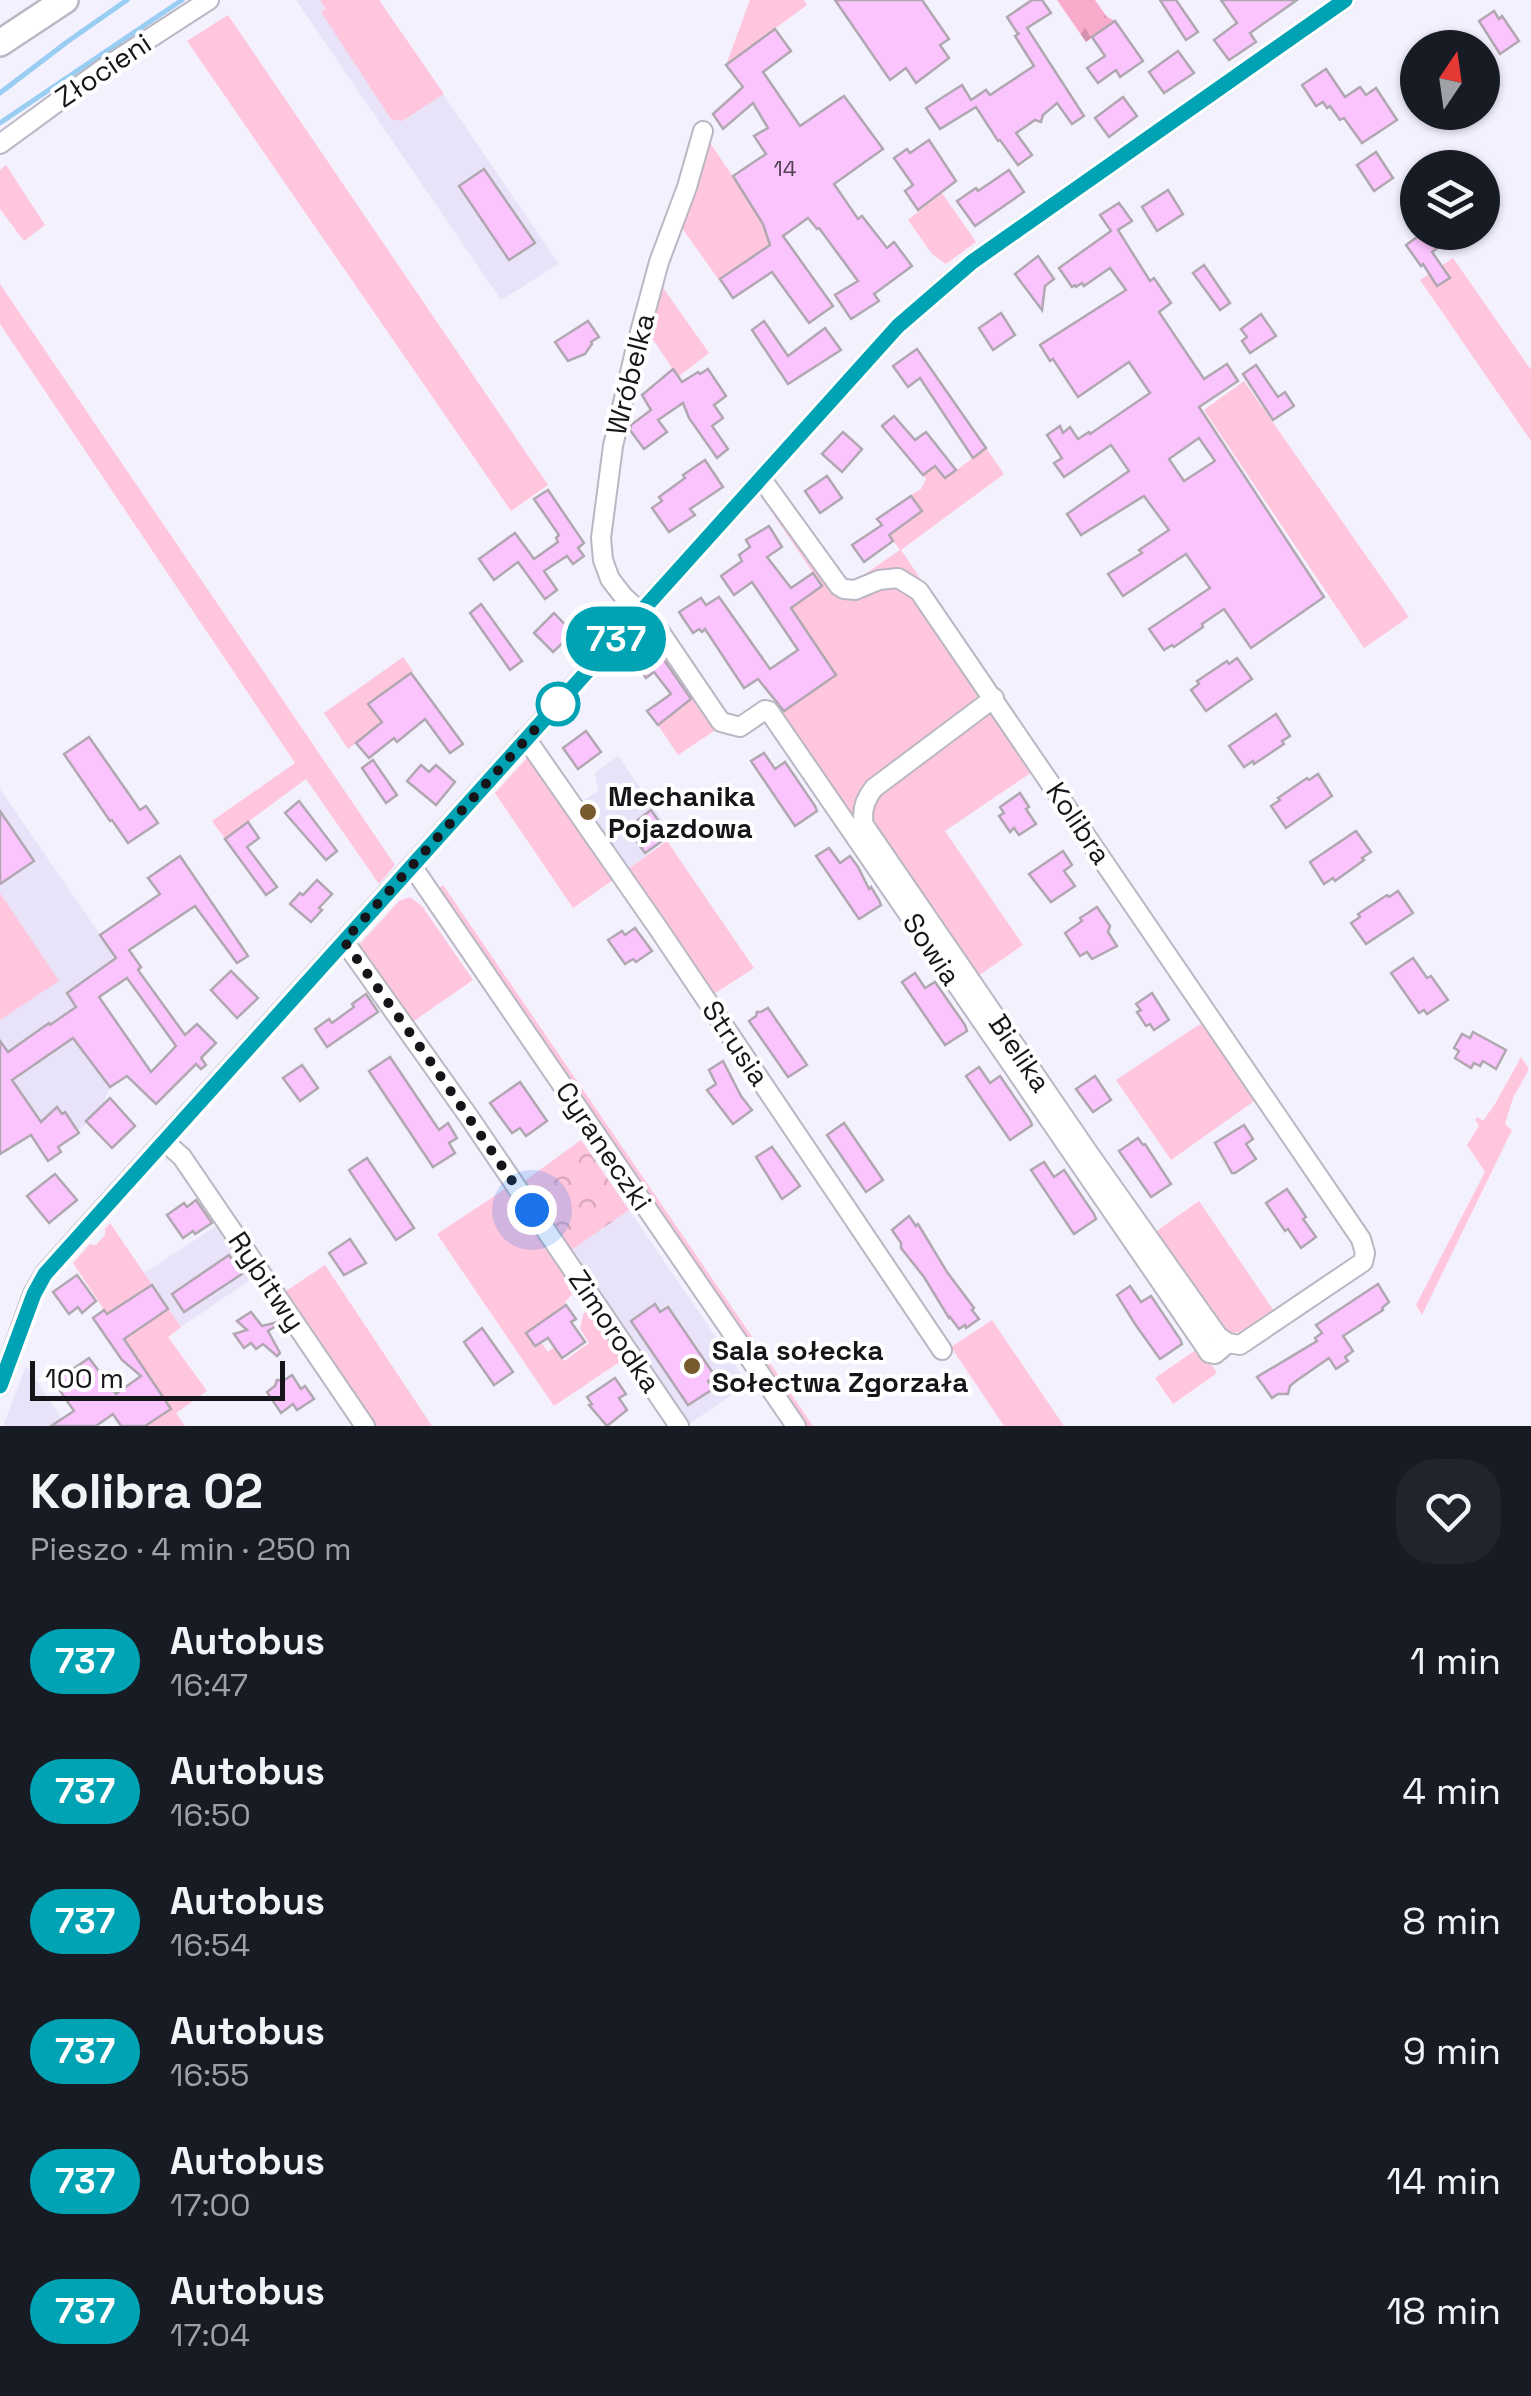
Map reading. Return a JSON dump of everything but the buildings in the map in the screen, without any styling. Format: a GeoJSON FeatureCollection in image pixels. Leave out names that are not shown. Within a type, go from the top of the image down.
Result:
{"type":"FeatureCollection","features":[{"type":"Feature","properties":{"kind":"highway"},"geometry":{"type":"LineString","coordinates":[[0,43],[65,0]]}},
{"type":"Feature","properties":{"kind":"street","name":"Złocieni"},"geometry":{"type":"LineString","coordinates":[[0,144],[104,68],[209,0]]}},
{"type":"Feature","properties":{"kind":"street"},"geometry":{"type":"LineString","coordinates":[[0,1386],[40,1280],[898,326],[946,282],[1345,0]]}},
{"type":"Feature","properties":{"kind":"street","name":"Wróbelka"},"geometry":{"type":"LineString","coordinates":[[641,611],[620,592],[606,570],[601,538],[607,482],[650,294],[688,187],[703,131]]}},
{"type":"Feature","properties":{"kind":"street","name":"Kolibra"},"geometry":{"type":"LineString","coordinates":[[761,478],[835,583],[855,590],[898,578],[919,590],[1362,1239],[1363,1262],[1240,1344],[1216,1342]]}},
{"type":"Feature","properties":{"kind":"street","name":"Sowia"},"geometry":{"type":"LineString","coordinates":[[641,611],[656,626],[721,722],[743,726],[769,711],[1216,1342]]}},
{"type":"Feature","properties":{"kind":"street","name":"Bielika"},"geometry":{"type":"LineString","coordinates":[[994,698],[874,788],[865,802],[864,825],[1216,1342]]}},
{"type":"Feature","properties":{"kind":"street","name":"Strusia"},"geometry":{"type":"LineString","coordinates":[[524,740],[640,903],[942,1350]]}},
{"type":"Feature","properties":{"kind":"street","name":"Cyraneczki"},"geometry":{"type":"LineString","coordinates":[[412,866],[796,1426]]}},
{"type":"Feature","properties":{"kind":"street","name":"Zimorodka"},"geometry":{"type":"LineString","coordinates":[[344,941],[679,1426]]}},
{"type":"Feature","properties":{"kind":"street","name":"Rybitwy"},"geometry":{"type":"LineString","coordinates":[[164,1141],[182,1156],[364,1426]]}},
{"type":"Feature","properties":{"kind":"shaded area"},"geometry":{"type":"Polygon","coordinates":[[[296,0],[379,0],[559,264],[501,300],[296,0]]]}},
{"type":"Feature","properties":{"kind":"shaded area"},"geometry":{"type":"Polygon","coordinates":[[[618,756],[673,835],[627,870],[581,802],[598,791],[595,773],[618,756]]]}},
{"type":"Feature","properties":{"kind":"shaded area"},"geometry":{"type":"Polygon","coordinates":[[[0,789],[116,958],[67,993],[125,1077],[110,1087],[103,1104],[89,1118],[91,1121],[58,1147],[0,1061],[0,1020],[58,981],[0,893],[0,789]]]}},
{"type":"Feature","properties":{"kind":"shaded area"},"geometry":{"type":"Polygon","coordinates":[[[581,1140],[740,1372],[733,1394],[688,1425],[522,1183],[581,1140]]]}},
{"type":"Feature","properties":{"kind":"shaded area"},"geometry":{"type":"Polygon","coordinates":[[[218,1225],[253,1278],[181,1327],[144,1273],[218,1225]]]}},
{"type":"Feature","properties":{"kind":"shaded area"},"geometry":{"type":"Polygon","coordinates":[[[26,1366],[67,1426],[3,1426],[26,1366]]]}},
{"type":"Feature","properties":{"kind":"green space"},"geometry":{"type":"Polygon","coordinates":[[[320,0],[379,0],[444,94],[402,121],[391,119],[321,12],[326,9],[320,0]]]}},
{"type":"Feature","properties":{"kind":"green space"},"geometry":{"type":"Polygon","coordinates":[[[750,0],[804,0],[807,5],[726,65],[750,0]]]}},
{"type":"Feature","properties":{"kind":"green space"},"geometry":{"type":"Polygon","coordinates":[[[1057,0],[1095,0],[1107,17],[1115,21],[1086,42],[1057,0]]]}},
{"type":"Feature","properties":{"kind":"green space"},"geometry":{"type":"Polygon","coordinates":[[[228,15],[548,485],[511,511],[187,41],[228,15]]]}},
{"type":"Feature","properties":{"kind":"green space"},"geometry":{"type":"Polygon","coordinates":[[[706,137],[757,212],[770,245],[719,280],[679,224],[706,137]]]}},
{"type":"Feature","properties":{"kind":"green space"},"geometry":{"type":"Polygon","coordinates":[[[6,165],[45,225],[24,241],[0,209],[0,170],[6,165]]]}},
{"type":"Feature","properties":{"kind":"green space"},"geometry":{"type":"Polygon","coordinates":[[[942,193],[976,242],[946,264],[932,254],[908,220],[942,193]]]}},
{"type":"Feature","properties":{"kind":"green space"},"geometry":{"type":"Polygon","coordinates":[[[1453,258],[1531,370],[1531,441],[1420,280],[1453,258]]]}},
{"type":"Feature","properties":{"kind":"green space"},"geometry":{"type":"Polygon","coordinates":[[[659,282],[709,353],[678,377],[646,329],[659,282]]]}},
{"type":"Feature","properties":{"kind":"green space"},"geometry":{"type":"Polygon","coordinates":[[[0,284],[395,865],[379,884],[306,779],[225,839],[212,821],[295,763],[0,324],[0,284]]]}},
{"type":"Feature","properties":{"kind":"green space"},"geometry":{"type":"Polygon","coordinates":[[[1244,381],[1409,617],[1364,648],[1204,410],[1244,381]]]}},
{"type":"Feature","properties":{"kind":"green space"},"geometry":{"type":"Polygon","coordinates":[[[986,448],[1004,474],[901,550],[922,581],[888,569],[855,581],[900,550],[889,535],[922,511],[911,495],[921,489],[926,479],[923,475],[935,466],[946,478],[986,448]]]}},
{"type":"Feature","properties":{"kind":"green space"},"geometry":{"type":"Polygon","coordinates":[[[764,497],[818,573],[842,595],[853,600],[892,584],[915,594],[976,685],[978,697],[974,705],[862,793],[855,821],[782,712],[836,674],[791,608],[822,586],[764,497]]]}},
{"type":"Feature","properties":{"kind":"green space"},"geometry":{"type":"Polygon","coordinates":[[[403,657],[413,671],[369,704],[382,722],[348,749],[324,713],[403,657]]]}},
{"type":"Feature","properties":{"kind":"green space"},"geometry":{"type":"Polygon","coordinates":[[[692,698],[714,731],[678,755],[658,725],[692,698]]]}},
{"type":"Feature","properties":{"kind":"green space"},"geometry":{"type":"Polygon","coordinates":[[[992,711],[1035,770],[945,831],[1023,945],[975,978],[871,823],[871,809],[876,797],[992,711]]]}},
{"type":"Feature","properties":{"kind":"green space"},"geometry":{"type":"Polygon","coordinates":[[[527,758],[537,766],[613,880],[573,908],[495,793],[527,758]]]}},
{"type":"Feature","properties":{"kind":"green space"},"geometry":{"type":"Polygon","coordinates":[[[667,841],[754,968],[714,994],[627,870],[667,841]]]}},
{"type":"Feature","properties":{"kind":"green space"},"geometry":{"type":"Polygon","coordinates":[[[443,885],[813,1426],[804,1426],[438,889],[443,885]]]}},
{"type":"Feature","properties":{"kind":"green space"},"geometry":{"type":"Polygon","coordinates":[[[0,893],[59,981],[0,1020],[0,893]]]}},
{"type":"Feature","properties":{"kind":"green space"},"geometry":{"type":"Polygon","coordinates":[[[410,897],[422,906],[473,980],[411,1023],[357,947],[399,901],[410,897]]]}},
{"type":"Feature","properties":{"kind":"green space"},"geometry":{"type":"Polygon","coordinates":[[[1207,1022],[1260,1097],[1171,1160],[1116,1080],[1207,1022]]]}},
{"type":"Feature","properties":{"kind":"green space"},"geometry":{"type":"Polygon","coordinates":[[[1521,1057],[1529,1069],[1513,1098],[1505,1124],[1512,1130],[1422,1315],[1416,1305],[1485,1172],[1467,1145],[1479,1126],[1475,1119],[1483,1121],[1521,1057]]]}},
{"type":"Feature","properties":{"kind":"green space"},"geometry":{"type":"Polygon","coordinates":[[[581,1140],[629,1210],[570,1251],[522,1183],[581,1140]]]}},
{"type":"Feature","properties":{"kind":"green space"},"geometry":{"type":"Polygon","coordinates":[[[511,1185],[573,1284],[568,1288],[572,1294],[566,1305],[526,1333],[535,1346],[541,1342],[548,1352],[554,1347],[564,1361],[589,1343],[580,1329],[588,1307],[624,1359],[554,1406],[437,1234],[511,1185]]]}},
{"type":"Feature","properties":{"kind":"green space"},"geometry":{"type":"Polygon","coordinates":[[[1199,1201],[1274,1311],[1242,1331],[1219,1331],[1151,1235],[1199,1201]]]}},
{"type":"Feature","properties":{"kind":"green space"},"geometry":{"type":"Polygon","coordinates":[[[110,1223],[181,1327],[168,1337],[207,1391],[176,1413],[185,1426],[145,1426],[170,1409],[73,1263],[90,1244],[96,1245],[110,1223]]]}},
{"type":"Feature","properties":{"kind":"green space"},"geometry":{"type":"Polygon","coordinates":[[[325,1265],[432,1426],[375,1426],[283,1293],[325,1265]]]}},
{"type":"Feature","properties":{"kind":"green space"},"geometry":{"type":"Polygon","coordinates":[[[992,1320],[1064,1426],[1004,1426],[951,1347],[992,1320]]]}},
{"type":"Feature","properties":{"kind":"green space"},"geometry":{"type":"Polygon","coordinates":[[[1200,1347],[1217,1373],[1173,1404],[1155,1378],[1200,1347]]]}},
{"type":"Feature","properties":{"kind":"waterway"},"geometry":{"type":"LineString","coordinates":[[0,93],[127,0]]}},
{"type":"Feature","properties":{"kind":"waterway"},"geometry":{"type":"LineString","coordinates":[[0,123],[182,0]]}},
{"type":"Feature","properties":{"kind":"bus line","name":"737"},"geometry":{"type":"LineString","coordinates":[[0,1386],[45,1274],[898,326],[972,262],[1345,0]]}},
{"type":"Feature","properties":{"kind":"place","name":"Mechanika Pojazdowa"},"geometry":{"type":"Point","coordinates":[588,812]}},
{"type":"Feature","properties":{"kind":"place","name":"Sala sołecka Sołectwa Zgorzała"},"geometry":{"type":"Point","coordinates":[692,1366]}},
{"type":"Feature","properties":{"kind":"route"},"geometry":{"type":"LineString","coordinates":[[532,1210],[344,941],[558,704]]}}]}
